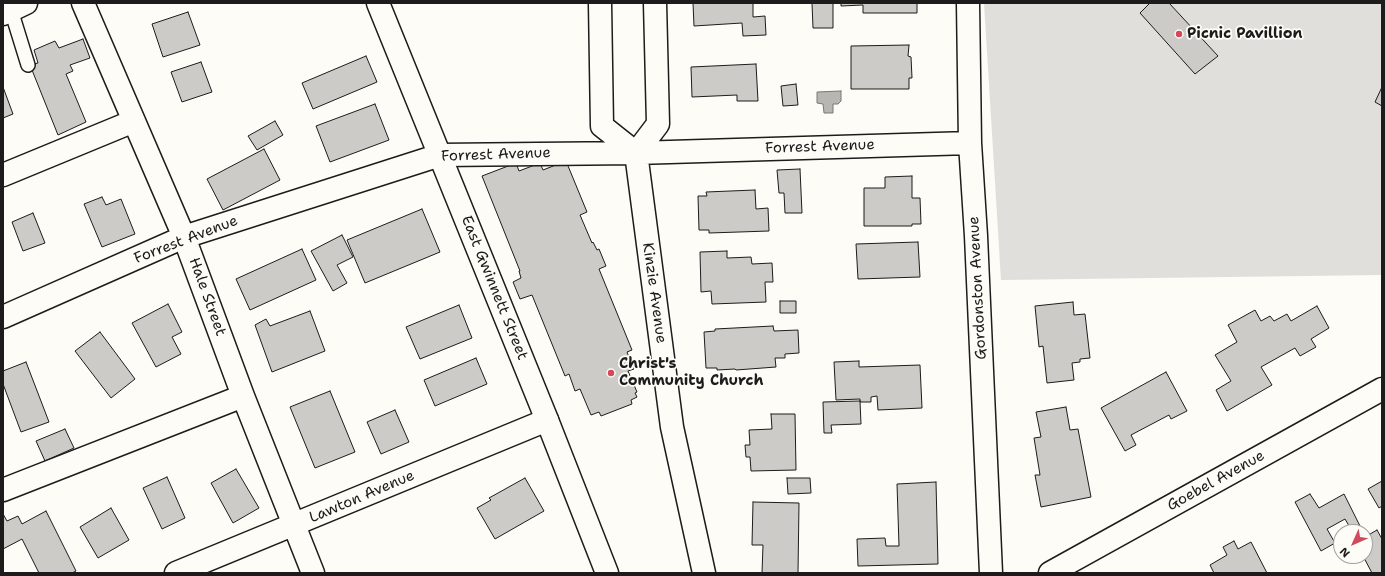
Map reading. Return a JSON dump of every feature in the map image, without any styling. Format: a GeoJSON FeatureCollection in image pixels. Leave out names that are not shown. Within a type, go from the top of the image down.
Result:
{"type":"FeatureCollection","features":[{"type":"Feature","properties":{"kind":"street","name":"Hale Street"},"geometry":{"type":"LineString","coordinates":[[83,3],[184,237],[243,396],[313,573]]}},
{"type":"Feature","properties":{"kind":"street","name":"East Gwinnett Street"},"geometry":{"type":"LineString","coordinates":[[378,3],[547,420],[607,573]]}},
{"type":"Feature","properties":{"kind":"street"},"geometry":{"type":"LineString","coordinates":[[600,3],[602,126],[636,153],[658,124],[654,3]]}},
{"type":"Feature","properties":{"kind":"street","name":"Gordonston Avenue"},"geometry":{"type":"LineString","coordinates":[[968,3],[970,143],[976,236],[991,573]]}},
{"type":"Feature","properties":{"kind":"street"},"geometry":{"type":"LineString","coordinates":[[3,175],[134,121]]}},
{"type":"Feature","properties":{"kind":"street","name":"Forrest Avenue"},"geometry":{"type":"LineString","coordinates":[[3,317],[184,237],[440,155],[636,153],[970,143]]}},
{"type":"Feature","properties":{"kind":"street","name":"Kinzie Avenue"},"geometry":{"type":"LineString","coordinates":[[636,153],[672,427],[704,573]]}},
{"type":"Feature","properties":{"kind":"street","name":"Goebel Avenue"},"geometry":{"type":"LineString","coordinates":[[1050,573],[1382,389]]}},
{"type":"Feature","properties":{"kind":"street"},"geometry":{"type":"LineString","coordinates":[[3,490],[243,396]]}},
{"type":"Feature","properties":{"kind":"street","name":"Lawton Avenue"},"geometry":{"type":"LineString","coordinates":[[176,573],[547,420]]}},
{"type":"Feature","properties":{"kind":"lane"},"geometry":{"type":"LineString","coordinates":[[13,9],[28,65]]}},
{"type":"Feature","properties":{"kind":"shaded area"},"geometry":{"type":"Polygon","coordinates":[[[984,3],[1382,3],[1382,275],[1001,280],[984,3]]]}},
{"type":"Feature","properties":{"kind":"shaded area"},"geometry":{"type":"Polygon","coordinates":[[[841,91],[841,101],[838,104],[833,104],[833,113],[824,113],[823,104],[817,103],[817,92],[841,91]]]}},
{"type":"Feature","properties":{"kind":"building"},"geometry":{"type":"Polygon","coordinates":[[[693,3],[753,3],[753,17],[765,16],[766,35],[743,36],[742,23],[694,26],[693,3]]]}},
{"type":"Feature","properties":{"kind":"building"},"geometry":{"type":"Polygon","coordinates":[[[812,3],[833,3],[833,28],[813,28],[812,3]]]}},
{"type":"Feature","properties":{"kind":"building"},"geometry":{"type":"Polygon","coordinates":[[[841,3],[917,3],[917,13],[863,13],[863,5],[841,6],[841,3]]]}},
{"type":"Feature","properties":{"kind":"building","name":"Picnic Pavillion"},"geometry":{"type":"Polygon","coordinates":[[[1150,3],[1169,3],[1218,56],[1195,74],[1140,13],[1150,3]]]}},
{"type":"Feature","properties":{"kind":"building"},"geometry":{"type":"Polygon","coordinates":[[[188,12],[200,45],[163,57],[152,24],[188,12]]]}},
{"type":"Feature","properties":{"kind":"building"},"geometry":{"type":"Polygon","coordinates":[[[83,39],[90,58],[70,65],[73,71],[66,74],[86,122],[58,135],[30,65],[38,63],[34,50],[55,41],[59,48],[83,39]]]}},
{"type":"Feature","properties":{"kind":"building"},"geometry":{"type":"Polygon","coordinates":[[[909,45],[908,56],[911,57],[912,78],[909,78],[909,89],[851,89],[851,46],[909,45]]]}},
{"type":"Feature","properties":{"kind":"building"},"geometry":{"type":"Polygon","coordinates":[[[366,56],[377,82],[313,109],[302,83],[366,56]]]}},
{"type":"Feature","properties":{"kind":"building"},"geometry":{"type":"Polygon","coordinates":[[[201,62],[212,92],[182,102],[171,72],[201,62]]]}},
{"type":"Feature","properties":{"kind":"building"},"geometry":{"type":"Polygon","coordinates":[[[756,64],[758,101],[737,101],[737,95],[692,97],[691,67],[756,64]]]}},
{"type":"Feature","properties":{"kind":"building"},"geometry":{"type":"Polygon","coordinates":[[[796,84],[798,105],[783,106],[781,86],[796,84]]]}},
{"type":"Feature","properties":{"kind":"building"},"geometry":{"type":"Polygon","coordinates":[[[3,87],[13,114],[3,118],[3,87]]]}},
{"type":"Feature","properties":{"kind":"building"},"geometry":{"type":"Polygon","coordinates":[[[1382,87],[1382,106],[1375,102],[1382,87]]]}},
{"type":"Feature","properties":{"kind":"building"},"geometry":{"type":"Polygon","coordinates":[[[375,104],[389,140],[330,162],[316,126],[375,104]]]}},
{"type":"Feature","properties":{"kind":"building"},"geometry":{"type":"Polygon","coordinates":[[[275,121],[283,135],[257,150],[248,136],[275,121]]]}},
{"type":"Feature","properties":{"kind":"building"},"geometry":{"type":"Polygon","coordinates":[[[264,149],[280,180],[223,210],[207,179],[264,149]]]}},
{"type":"Feature","properties":{"kind":"building"},"geometry":{"type":"Polygon","coordinates":[[[566,161],[587,212],[580,215],[592,243],[593,242],[597,250],[599,249],[606,266],[599,269],[632,350],[627,352],[634,369],[628,371],[637,392],[635,393],[637,397],[631,400],[632,404],[601,416],[599,412],[591,415],[580,389],[575,391],[569,374],[565,376],[532,295],[520,299],[513,282],[521,278],[520,271],[482,176],[516,163],[519,171],[540,163],[543,170],[566,161]]]}},
{"type":"Feature","properties":{"kind":"building"},"geometry":{"type":"Polygon","coordinates":[[[800,169],[802,213],[785,213],[784,193],[779,193],[777,170],[800,169]]]}},
{"type":"Feature","properties":{"kind":"building"},"geometry":{"type":"Polygon","coordinates":[[[912,176],[912,198],[920,198],[921,224],[912,224],[912,226],[864,226],[864,188],[885,188],[885,177],[912,176]]]}},
{"type":"Feature","properties":{"kind":"building"},"geometry":{"type":"Polygon","coordinates":[[[755,190],[756,209],[768,208],[769,231],[709,233],[709,230],[699,230],[698,196],[707,196],[706,192],[755,190]]]}},
{"type":"Feature","properties":{"kind":"building"},"geometry":{"type":"Polygon","coordinates":[[[102,197],[106,205],[121,199],[135,234],[102,247],[84,204],[102,197]]]}},
{"type":"Feature","properties":{"kind":"building"},"geometry":{"type":"Polygon","coordinates":[[[422,209],[440,252],[365,283],[347,240],[422,209]]]}},
{"type":"Feature","properties":{"kind":"building"},"geometry":{"type":"Polygon","coordinates":[[[33,213],[45,243],[23,251],[12,222],[33,213]]]}},
{"type":"Feature","properties":{"kind":"building"},"geometry":{"type":"Polygon","coordinates":[[[342,235],[353,257],[337,265],[347,283],[333,291],[311,251],[342,235]]]}},
{"type":"Feature","properties":{"kind":"building"},"geometry":{"type":"Polygon","coordinates":[[[918,242],[920,277],[858,279],[856,244],[918,242]]]}},
{"type":"Feature","properties":{"kind":"building"},"geometry":{"type":"Polygon","coordinates":[[[302,249],[316,280],[250,310],[236,279],[302,249]]]}},
{"type":"Feature","properties":{"kind":"building"},"geometry":{"type":"Polygon","coordinates":[[[727,251],[727,258],[751,257],[752,264],[772,263],[773,282],[765,282],[766,302],[712,304],[711,291],[701,292],[700,252],[727,251]]]}},
{"type":"Feature","properties":{"kind":"building"},"geometry":{"type":"Polygon","coordinates":[[[780,301],[796,301],[796,313],[780,313],[780,301]]]}},
{"type":"Feature","properties":{"kind":"building"},"geometry":{"type":"Polygon","coordinates":[[[1073,302],[1074,315],[1085,314],[1090,358],[1080,359],[1080,362],[1072,363],[1074,380],[1047,383],[1043,346],[1039,347],[1035,306],[1073,302]]]}},
{"type":"Feature","properties":{"kind":"building"},"geometry":{"type":"Polygon","coordinates":[[[168,304],[182,332],[172,337],[181,354],[156,367],[132,323],[168,304]]]}},
{"type":"Feature","properties":{"kind":"building"},"geometry":{"type":"Polygon","coordinates":[[[459,305],[472,338],[420,359],[406,327],[459,305]]]}},
{"type":"Feature","properties":{"kind":"building"},"geometry":{"type":"Polygon","coordinates":[[[1317,306],[1329,328],[1311,339],[1316,347],[1300,356],[1295,348],[1261,367],[1272,385],[1227,411],[1216,390],[1231,381],[1215,355],[1237,342],[1228,325],[1255,310],[1261,321],[1270,316],[1274,321],[1287,314],[1291,321],[1317,306]]]}},
{"type":"Feature","properties":{"kind":"building"},"geometry":{"type":"Polygon","coordinates":[[[310,311],[325,351],[272,372],[255,325],[266,319],[270,326],[310,311]]]}},
{"type":"Feature","properties":{"kind":"building"},"geometry":{"type":"Polygon","coordinates":[[[773,326],[774,331],[798,330],[799,353],[785,354],[785,358],[775,358],[776,367],[736,370],[717,370],[717,368],[706,368],[704,332],[715,331],[715,329],[773,326]]]}},
{"type":"Feature","properties":{"kind":"building"},"geometry":{"type":"Polygon","coordinates":[[[100,332],[135,379],[111,398],[75,351],[100,332]]]}},
{"type":"Feature","properties":{"kind":"building"},"geometry":{"type":"Polygon","coordinates":[[[476,358],[487,384],[435,406],[424,380],[476,358]]]}},
{"type":"Feature","properties":{"kind":"building"},"geometry":{"type":"Polygon","coordinates":[[[859,361],[859,367],[920,365],[922,408],[878,410],[877,396],[871,397],[871,402],[860,402],[860,399],[836,400],[834,362],[859,361]]]}},
{"type":"Feature","properties":{"kind":"building"},"geometry":{"type":"Polygon","coordinates":[[[26,362],[49,422],[21,432],[3,384],[3,371],[26,362]]]}},
{"type":"Feature","properties":{"kind":"building"},"geometry":{"type":"Polygon","coordinates":[[[1166,372],[1187,411],[1171,419],[1169,415],[1131,435],[1136,445],[1125,451],[1101,408],[1166,372]]]}},
{"type":"Feature","properties":{"kind":"building"},"geometry":{"type":"Polygon","coordinates":[[[330,391],[355,452],[315,468],[290,407],[330,391]]]}},
{"type":"Feature","properties":{"kind":"building"},"geometry":{"type":"Polygon","coordinates":[[[860,401],[861,424],[831,425],[832,433],[824,433],[823,402],[860,401]]]}},
{"type":"Feature","properties":{"kind":"building"},"geometry":{"type":"Polygon","coordinates":[[[1066,407],[1070,430],[1078,429],[1091,497],[1041,507],[1035,475],[1040,475],[1034,438],[1041,437],[1036,412],[1066,407]]]}},
{"type":"Feature","properties":{"kind":"building"},"geometry":{"type":"Polygon","coordinates":[[[395,410],[409,442],[381,454],[367,422],[395,410]]]}},
{"type":"Feature","properties":{"kind":"building"},"geometry":{"type":"Polygon","coordinates":[[[771,414],[795,414],[796,470],[751,471],[750,457],[746,457],[745,445],[750,445],[749,430],[772,429],[771,414]]]}},
{"type":"Feature","properties":{"kind":"building"},"geometry":{"type":"Polygon","coordinates":[[[65,429],[74,448],[45,461],[36,441],[65,429]]]}},
{"type":"Feature","properties":{"kind":"building"},"geometry":{"type":"Polygon","coordinates":[[[236,469],[259,508],[233,523],[211,483],[236,469]]]}},
{"type":"Feature","properties":{"kind":"building"},"geometry":{"type":"Polygon","coordinates":[[[167,477],[185,518],[162,529],[143,488],[167,477]]]}},
{"type":"Feature","properties":{"kind":"building"},"geometry":{"type":"Polygon","coordinates":[[[525,478],[544,511],[495,539],[477,508],[491,500],[489,498],[525,478]]]}},
{"type":"Feature","properties":{"kind":"building"},"geometry":{"type":"Polygon","coordinates":[[[787,478],[810,478],[811,493],[788,494],[787,478]]]}},
{"type":"Feature","properties":{"kind":"building"},"geometry":{"type":"Polygon","coordinates":[[[1382,481],[1382,506],[1379,508],[1368,489],[1382,481]]]}},
{"type":"Feature","properties":{"kind":"building"},"geometry":{"type":"Polygon","coordinates":[[[936,482],[938,564],[858,566],[857,539],[885,538],[886,546],[899,546],[897,484],[936,482]]]}},
{"type":"Feature","properties":{"kind":"building"},"geometry":{"type":"Polygon","coordinates":[[[1310,494],[1319,508],[1344,494],[1359,524],[1348,524],[1345,519],[1333,524],[1333,526],[1327,529],[1333,540],[1333,544],[1321,551],[1295,502],[1310,494]]]}},
{"type":"Feature","properties":{"kind":"building"},"geometry":{"type":"Polygon","coordinates":[[[753,502],[799,503],[798,573],[762,573],[763,545],[752,545],[753,502]]]}},
{"type":"Feature","properties":{"kind":"building"},"geometry":{"type":"Polygon","coordinates":[[[111,508],[129,540],[98,558],[80,527],[111,508]]]}},
{"type":"Feature","properties":{"kind":"building"},"geometry":{"type":"Polygon","coordinates":[[[46,511],[76,571],[72,573],[39,573],[22,539],[3,549],[3,514],[7,521],[18,516],[22,524],[46,511]]]}},
{"type":"Feature","properties":{"kind":"building"},"geometry":{"type":"Polygon","coordinates":[[[1377,530],[1382,539],[1382,573],[1372,573],[1367,564],[1373,564],[1373,532],[1377,530]]]}},
{"type":"Feature","properties":{"kind":"building"},"geometry":{"type":"Polygon","coordinates":[[[1234,541],[1238,549],[1251,542],[1267,573],[1214,573],[1210,565],[1227,555],[1223,547],[1234,541]]]}},
{"type":"Feature","properties":{"kind":"place","name":"Picnic Pavillion"},"geometry":{"type":"Point","coordinates":[1179,34]}},
{"type":"Feature","properties":{"kind":"place","name":"Christ's Community Church"},"geometry":{"type":"Point","coordinates":[611,373]}}]}
